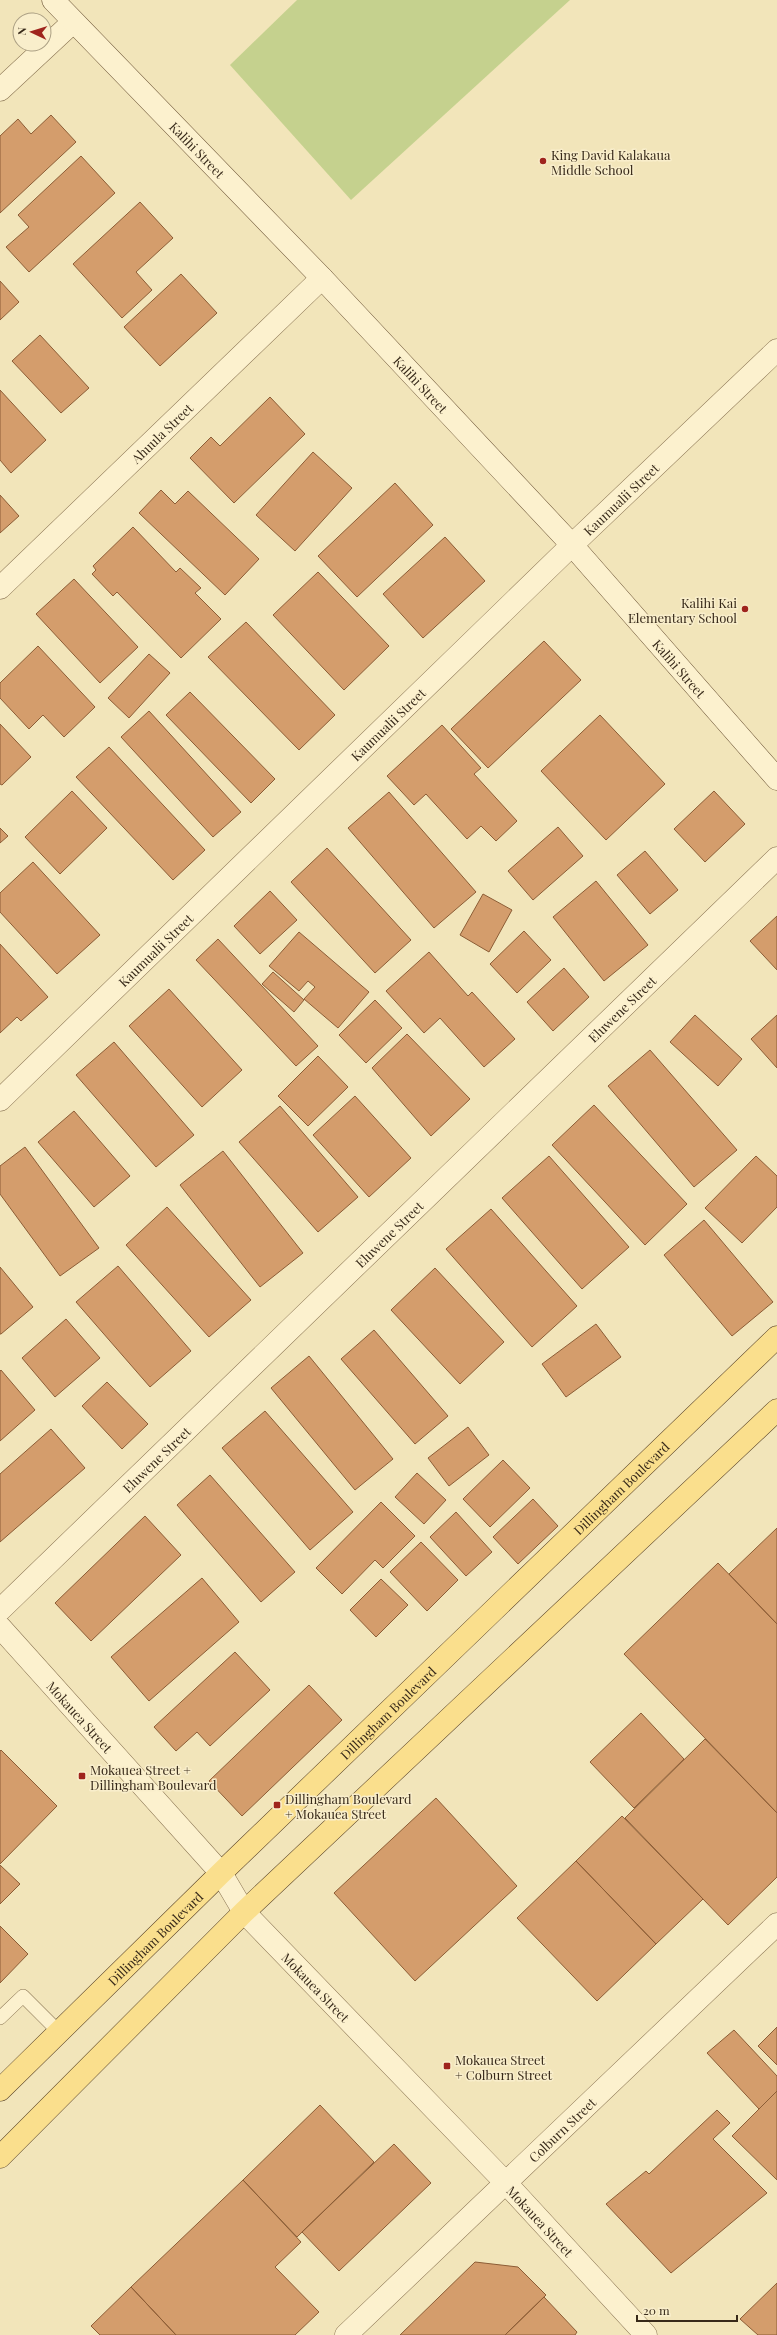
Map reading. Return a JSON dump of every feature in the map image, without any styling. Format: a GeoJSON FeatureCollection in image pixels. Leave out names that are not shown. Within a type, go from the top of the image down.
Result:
{"type":"FeatureCollection","features":[{"type":"Feature","properties":{"kind":"main road","name":"Dillingham Boulevard"},"geometry":{"type":"LineString","coordinates":[[0,2090],[221,1873],[777,1337]]}},
{"type":"Feature","properties":{"kind":"main road"},"geometry":{"type":"LineString","coordinates":[[0,2157],[244,1912],[777,1410]]}},
{"type":"Feature","properties":{"kind":"street","name":"Kalihi Street"},"geometry":{"type":"LineString","coordinates":[[53,0],[322,278],[572,545],[777,779]]}},
{"type":"Feature","properties":{"kind":"street"},"geometry":{"type":"LineString","coordinates":[[0,90],[73,22]]}},
{"type":"Feature","properties":{"kind":"street","name":"Ahuula Street"},"geometry":{"type":"LineString","coordinates":[[0,588],[322,278]]}},
{"type":"Feature","properties":{"kind":"street","name":"Kaumualii Street"},"geometry":{"type":"LineString","coordinates":[[0,1100],[572,545],[777,350]]}},
{"type":"Feature","properties":{"kind":"street","name":"Eluwene Street"},"geometry":{"type":"LineString","coordinates":[[0,1610],[777,858]]}},
{"type":"Feature","properties":{"kind":"street","name":"Mokauea Street"},"geometry":{"type":"LineString","coordinates":[[0,1627],[221,1873],[244,1912],[505,2182],[646,2335]]}},
{"type":"Feature","properties":{"kind":"street","name":"Colburn Street"},"geometry":{"type":"LineString","coordinates":[[346,2335],[777,1924]]}},
{"type":"Feature","properties":{"kind":"lane"},"geometry":{"type":"LineString","coordinates":[[0,2018],[24,1996],[59,2032]]}},
{"type":"Feature","properties":{"kind":"green space"},"geometry":{"type":"Polygon","coordinates":[[[297,0],[570,0],[351,200],[230,65],[297,0]]]}},
{"type":"Feature","properties":{"kind":"building"},"geometry":{"type":"Polygon","coordinates":[[[51,115],[76,142],[0,213],[0,136],[18,119],[31,134],[51,115]]]}},
{"type":"Feature","properties":{"kind":"building"},"geometry":{"type":"Polygon","coordinates":[[[81,156],[115,193],[29,272],[6,247],[29,227],[18,215],[81,156]]]}},
{"type":"Feature","properties":{"kind":"building"},"geometry":{"type":"Polygon","coordinates":[[[140,202],[173,238],[136,272],[152,290],[122,318],[73,264],[140,202]]]}},
{"type":"Feature","properties":{"kind":"building"},"geometry":{"type":"Polygon","coordinates":[[[181,274],[217,313],[160,366],[124,327],[181,274]]]}},
{"type":"Feature","properties":{"kind":"building"},"geometry":{"type":"Polygon","coordinates":[[[0,281],[19,302],[0,320],[0,281]]]}},
{"type":"Feature","properties":{"kind":"building"},"geometry":{"type":"Polygon","coordinates":[[[40,335],[89,388],[61,413],[12,361],[40,335]]]}},
{"type":"Feature","properties":{"kind":"building"},"geometry":{"type":"Polygon","coordinates":[[[0,390],[46,440],[11,473],[0,460],[0,390]]]}},
{"type":"Feature","properties":{"kind":"building"},"geometry":{"type":"Polygon","coordinates":[[[270,397],[305,434],[234,503],[190,458],[211,437],[220,446],[270,397]]]}},
{"type":"Feature","properties":{"kind":"building"},"geometry":{"type":"Polygon","coordinates":[[[313,452],[352,488],[295,551],[256,515],[313,452]]]}},
{"type":"Feature","properties":{"kind":"building"},"geometry":{"type":"Polygon","coordinates":[[[395,483],[433,525],[357,597],[318,556],[395,483]]]}},
{"type":"Feature","properties":{"kind":"building"},"geometry":{"type":"Polygon","coordinates":[[[161,490],[175,504],[188,491],[259,559],[225,595],[139,513],[161,490]]]}},
{"type":"Feature","properties":{"kind":"building"},"geometry":{"type":"Polygon","coordinates":[[[0,495],[19,516],[0,533],[0,495]]]}},
{"type":"Feature","properties":{"kind":"building"},"geometry":{"type":"Polygon","coordinates":[[[133,527],[176,572],[180,568],[201,588],[195,593],[221,619],[181,658],[117,592],[113,596],[92,574],[96,570],[93,566],[133,527]]]}},
{"type":"Feature","properties":{"kind":"building"},"geometry":{"type":"Polygon","coordinates":[[[445,537],[485,581],[423,638],[383,594],[445,537]]]}},
{"type":"Feature","properties":{"kind":"building"},"geometry":{"type":"Polygon","coordinates":[[[318,572],[389,646],[344,690],[273,615],[318,572]]]}},
{"type":"Feature","properties":{"kind":"building"},"geometry":{"type":"Polygon","coordinates":[[[74,579],[138,647],[100,683],[36,614],[74,579]]]}},
{"type":"Feature","properties":{"kind":"building"},"geometry":{"type":"Polygon","coordinates":[[[246,622],[335,715],[299,750],[208,657],[246,622]]]}},
{"type":"Feature","properties":{"kind":"building"},"geometry":{"type":"Polygon","coordinates":[[[544,641],[581,680],[488,768],[451,729],[544,641]]]}},
{"type":"Feature","properties":{"kind":"building"},"geometry":{"type":"Polygon","coordinates":[[[38,646],[95,707],[64,737],[43,715],[29,729],[0,698],[0,683],[38,646]]]}},
{"type":"Feature","properties":{"kind":"building"},"geometry":{"type":"Polygon","coordinates":[[[149,654],[170,673],[129,718],[108,698],[149,654]]]}},
{"type":"Feature","properties":{"kind":"building"},"geometry":{"type":"Polygon","coordinates":[[[190,692],[275,779],[251,803],[166,715],[190,692]]]}},
{"type":"Feature","properties":{"kind":"building"},"geometry":{"type":"Polygon","coordinates":[[[149,711],[241,812],[213,837],[121,737],[149,711]]]}},
{"type":"Feature","properties":{"kind":"building"},"geometry":{"type":"Polygon","coordinates":[[[600,715],[665,784],[606,840],[541,771],[600,715]]]}},
{"type":"Feature","properties":{"kind":"building"},"geometry":{"type":"Polygon","coordinates":[[[0,724],[31,757],[2,785],[0,784],[0,724]]]}},
{"type":"Feature","properties":{"kind":"building"},"geometry":{"type":"Polygon","coordinates":[[[442,725],[481,768],[474,774],[517,821],[496,841],[481,826],[467,839],[426,794],[414,805],[387,776],[442,725]]]}},
{"type":"Feature","properties":{"kind":"building"},"geometry":{"type":"Polygon","coordinates":[[[109,747],[205,850],[173,880],[76,777],[109,747]]]}},
{"type":"Feature","properties":{"kind":"building"},"geometry":{"type":"Polygon","coordinates":[[[72,791],[107,828],[60,874],[25,837],[72,791]]]}},
{"type":"Feature","properties":{"kind":"building"},"geometry":{"type":"Polygon","coordinates":[[[714,791],[745,824],[705,862],[674,829],[714,791]]]}},
{"type":"Feature","properties":{"kind":"building"},"geometry":{"type":"Polygon","coordinates":[[[389,792],[476,892],[434,928],[348,828],[389,792]]]}},
{"type":"Feature","properties":{"kind":"building"},"geometry":{"type":"Polygon","coordinates":[[[558,827],[583,856],[533,900],[508,871],[558,827]]]}},
{"type":"Feature","properties":{"kind":"building"},"geometry":{"type":"Polygon","coordinates":[[[0,828],[8,836],[0,843],[0,828]]]}},
{"type":"Feature","properties":{"kind":"building"},"geometry":{"type":"Polygon","coordinates":[[[327,848],[411,940],[375,973],[291,882],[327,848]]]}},
{"type":"Feature","properties":{"kind":"building"},"geometry":{"type":"Polygon","coordinates":[[[645,851],[678,890],[650,914],[617,875],[645,851]]]}},
{"type":"Feature","properties":{"kind":"building"},"geometry":{"type":"Polygon","coordinates":[[[33,862],[100,935],[57,974],[0,912],[0,893],[33,862]]]}},
{"type":"Feature","properties":{"kind":"building"},"geometry":{"type":"Polygon","coordinates":[[[596,881],[648,945],[604,981],[553,917],[596,881]]]}},
{"type":"Feature","properties":{"kind":"building"},"geometry":{"type":"Polygon","coordinates":[[[270,891],[297,920],[260,954],[234,926],[270,891]]]}},
{"type":"Feature","properties":{"kind":"building"},"geometry":{"type":"Polygon","coordinates":[[[483,894],[512,910],[489,952],[460,935],[483,894]]]}},
{"type":"Feature","properties":{"kind":"building"},"geometry":{"type":"Polygon","coordinates":[[[777,916],[777,970],[750,941],[777,916]]]}},
{"type":"Feature","properties":{"kind":"building"},"geometry":{"type":"Polygon","coordinates":[[[524,931],[551,960],[517,993],[490,964],[524,931]]]}},
{"type":"Feature","properties":{"kind":"building"},"geometry":{"type":"Polygon","coordinates":[[[299,932],[369,992],[338,1028],[304,999],[315,987],[308,981],[299,991],[269,966],[299,932]]]}},
{"type":"Feature","properties":{"kind":"building"},"geometry":{"type":"Polygon","coordinates":[[[218,939],[318,1046],[296,1066],[196,960],[218,939]]]}},
{"type":"Feature","properties":{"kind":"building"},"geometry":{"type":"Polygon","coordinates":[[[0,944],[48,997],[21,1021],[17,1017],[0,1033],[0,944]]]}},
{"type":"Feature","properties":{"kind":"building"},"geometry":{"type":"Polygon","coordinates":[[[429,952],[468,996],[472,992],[515,1039],[484,1067],[440,1018],[424,1033],[386,991],[429,952]]]}},
{"type":"Feature","properties":{"kind":"building"},"geometry":{"type":"Polygon","coordinates":[[[564,968],[589,997],[553,1031],[527,1002],[564,968]]]}},
{"type":"Feature","properties":{"kind":"building"},"geometry":{"type":"Polygon","coordinates":[[[273,972],[304,1000],[294,1012],[262,984],[273,972]]]}},
{"type":"Feature","properties":{"kind":"building"},"geometry":{"type":"Polygon","coordinates":[[[169,989],[242,1070],[202,1107],[129,1026],[169,989]]]}},
{"type":"Feature","properties":{"kind":"building"},"geometry":{"type":"Polygon","coordinates":[[[375,1000],[402,1028],[366,1063],[339,1035],[375,1000]]]}},
{"type":"Feature","properties":{"kind":"building"},"geometry":{"type":"Polygon","coordinates":[[[695,1015],[742,1059],[718,1086],[670,1042],[695,1015]]]}},
{"type":"Feature","properties":{"kind":"building"},"geometry":{"type":"Polygon","coordinates":[[[777,1015],[777,1068],[751,1039],[777,1015]]]}},
{"type":"Feature","properties":{"kind":"building"},"geometry":{"type":"Polygon","coordinates":[[[407,1034],[470,1099],[431,1136],[372,1068],[407,1034]]]}},
{"type":"Feature","properties":{"kind":"building"},"geometry":{"type":"Polygon","coordinates":[[[114,1042],[194,1135],[156,1167],[76,1075],[114,1042]]]}},
{"type":"Feature","properties":{"kind":"building"},"geometry":{"type":"Polygon","coordinates":[[[650,1050],[737,1150],[694,1187],[608,1086],[650,1050]]]}},
{"type":"Feature","properties":{"kind":"building"},"geometry":{"type":"Polygon","coordinates":[[[318,1056],[348,1087],[308,1126],[278,1096],[318,1056]]]}},
{"type":"Feature","properties":{"kind":"building"},"geometry":{"type":"Polygon","coordinates":[[[355,1096],[411,1158],[369,1197],[313,1135],[355,1096]]]}},
{"type":"Feature","properties":{"kind":"building"},"geometry":{"type":"Polygon","coordinates":[[[594,1105],[687,1204],[645,1245],[552,1145],[594,1105]]]}},
{"type":"Feature","properties":{"kind":"building"},"geometry":{"type":"Polygon","coordinates":[[[280,1106],[358,1197],[318,1232],[239,1142],[280,1106]]]}},
{"type":"Feature","properties":{"kind":"building"},"geometry":{"type":"Polygon","coordinates":[[[74,1111],[130,1176],[94,1207],[38,1142],[74,1111]]]}},
{"type":"Feature","properties":{"kind":"building"},"geometry":{"type":"Polygon","coordinates":[[[25,1147],[99,1248],[60,1276],[0,1194],[0,1166],[25,1147]]]}},
{"type":"Feature","properties":{"kind":"building"},"geometry":{"type":"Polygon","coordinates":[[[223,1151],[303,1253],[260,1287],[180,1185],[223,1151]]]}},
{"type":"Feature","properties":{"kind":"building"},"geometry":{"type":"Polygon","coordinates":[[[549,1156],[629,1247],[582,1289],[502,1198],[549,1156]]]}},
{"type":"Feature","properties":{"kind":"building"},"geometry":{"type":"Polygon","coordinates":[[[756,1156],[777,1176],[777,1207],[742,1243],[705,1208],[756,1156]]]}},
{"type":"Feature","properties":{"kind":"building"},"geometry":{"type":"Polygon","coordinates":[[[167,1207],[251,1300],[209,1337],[126,1245],[167,1207]]]}},
{"type":"Feature","properties":{"kind":"building"},"geometry":{"type":"Polygon","coordinates":[[[491,1209],[577,1306],[532,1347],[446,1249],[491,1209]]]}},
{"type":"Feature","properties":{"kind":"building"},"geometry":{"type":"Polygon","coordinates":[[[704,1220],[773,1302],[732,1336],[664,1255],[704,1220]]]}},
{"type":"Feature","properties":{"kind":"building"},"geometry":{"type":"Polygon","coordinates":[[[118,1266],[191,1351],[150,1387],[76,1302],[118,1266]]]}},
{"type":"Feature","properties":{"kind":"building"},"geometry":{"type":"Polygon","coordinates":[[[0,1267],[33,1307],[1,1334],[0,1334],[0,1267]]]}},
{"type":"Feature","properties":{"kind":"building"},"geometry":{"type":"Polygon","coordinates":[[[435,1268],[504,1342],[460,1384],[391,1310],[435,1268]]]}},
{"type":"Feature","properties":{"kind":"building"},"geometry":{"type":"Polygon","coordinates":[[[66,1319],[100,1358],[55,1397],[22,1358],[66,1319]]]}},
{"type":"Feature","properties":{"kind":"building"},"geometry":{"type":"Polygon","coordinates":[[[596,1324],[621,1357],[566,1397],[542,1364],[596,1324]]]}},
{"type":"Feature","properties":{"kind":"building"},"geometry":{"type":"Polygon","coordinates":[[[374,1330],[448,1416],[415,1444],[341,1359],[374,1330]]]}},
{"type":"Feature","properties":{"kind":"building"},"geometry":{"type":"Polygon","coordinates":[[[309,1356],[393,1459],[355,1490],[271,1388],[309,1356]]]}},
{"type":"Feature","properties":{"kind":"building"},"geometry":{"type":"Polygon","coordinates":[[[1,1370],[35,1410],[0,1441],[0,1371],[1,1370]]]}},
{"type":"Feature","properties":{"kind":"building"},"geometry":{"type":"Polygon","coordinates":[[[107,1382],[148,1424],[122,1449],[82,1406],[107,1382]]]}},
{"type":"Feature","properties":{"kind":"building"},"geometry":{"type":"Polygon","coordinates":[[[265,1411],[353,1512],[310,1550],[222,1448],[265,1411]]]}},
{"type":"Feature","properties":{"kind":"building"},"geometry":{"type":"Polygon","coordinates":[[[468,1427],[489,1455],[449,1486],[428,1458],[468,1427]]]}},
{"type":"Feature","properties":{"kind":"building"},"geometry":{"type":"Polygon","coordinates":[[[51,1429],[85,1468],[0,1542],[0,1474],[51,1429]]]}},
{"type":"Feature","properties":{"kind":"building"},"geometry":{"type":"Polygon","coordinates":[[[503,1460],[530,1488],[490,1527],[463,1499],[503,1460]]]}},
{"type":"Feature","properties":{"kind":"building"},"geometry":{"type":"Polygon","coordinates":[[[417,1473],[446,1500],[424,1524],[395,1497],[417,1473]]]}},
{"type":"Feature","properties":{"kind":"building"},"geometry":{"type":"Polygon","coordinates":[[[210,1475],[295,1572],[261,1602],[177,1505],[210,1475]]]}},
{"type":"Feature","properties":{"kind":"building"},"geometry":{"type":"Polygon","coordinates":[[[533,1499],[558,1526],[518,1564],[493,1537],[533,1499]]]}},
{"type":"Feature","properties":{"kind":"building"},"geometry":{"type":"Polygon","coordinates":[[[381,1502],[415,1536],[383,1568],[375,1560],[342,1594],[316,1568],[381,1502]]]}},
{"type":"Feature","properties":{"kind":"building"},"geometry":{"type":"Polygon","coordinates":[[[456,1512],[492,1552],[466,1576],[430,1537],[456,1512]]]}},
{"type":"Feature","properties":{"kind":"building"},"geometry":{"type":"Polygon","coordinates":[[[145,1516],[181,1555],[91,1641],[55,1603],[145,1516]]]}},
{"type":"Feature","properties":{"kind":"building"},"geometry":{"type":"Polygon","coordinates":[[[777,1528],[777,1624],[729,1574],[777,1528]]]}},
{"type":"Feature","properties":{"kind":"building"},"geometry":{"type":"Polygon","coordinates":[[[421,1542],[458,1580],[427,1611],[390,1572],[421,1542]]]}},
{"type":"Feature","properties":{"kind":"building"},"geometry":{"type":"Polygon","coordinates":[[[718,1563],[777,1624],[777,1813],[624,1654],[718,1563]]]}},
{"type":"Feature","properties":{"kind":"building"},"geometry":{"type":"Polygon","coordinates":[[[202,1578],[239,1622],[149,1701],[111,1657],[202,1578]]]}},
{"type":"Feature","properties":{"kind":"building"},"geometry":{"type":"Polygon","coordinates":[[[381,1579],[408,1605],[376,1637],[350,1610],[381,1579]]]}},
{"type":"Feature","properties":{"kind":"building"},"geometry":{"type":"Polygon","coordinates":[[[235,1652],[270,1690],[210,1746],[197,1732],[176,1751],[154,1727],[235,1652]]]}},
{"type":"Feature","properties":{"kind":"building"},"geometry":{"type":"Polygon","coordinates":[[[309,1685],[342,1720],[242,1816],[209,1781],[309,1685]]]}},
{"type":"Feature","properties":{"kind":"building"},"geometry":{"type":"Polygon","coordinates":[[[641,1713],[684,1759],[634,1808],[590,1762],[641,1713]]]}},
{"type":"Feature","properties":{"kind":"building"},"geometry":{"type":"Polygon","coordinates":[[[705,1739],[777,1813],[777,1877],[728,1925],[625,1818],[705,1739]]]}},
{"type":"Feature","properties":{"kind":"building"},"geometry":{"type":"Polygon","coordinates":[[[1,1750],[57,1806],[0,1864],[0,1751],[1,1750]]]}},
{"type":"Feature","properties":{"kind":"building"},"geometry":{"type":"Polygon","coordinates":[[[436,1798],[517,1886],[415,1981],[334,1893],[436,1798]]]}},
{"type":"Feature","properties":{"kind":"building"},"geometry":{"type":"Polygon","coordinates":[[[622,1816],[703,1899],[656,1944],[576,1861],[622,1816]]]}},
{"type":"Feature","properties":{"kind":"building"},"geometry":{"type":"Polygon","coordinates":[[[576,1861],[656,1944],[597,2001],[517,1918],[576,1861]]]}},
{"type":"Feature","properties":{"kind":"building"},"geometry":{"type":"Polygon","coordinates":[[[0,1865],[20,1884],[0,1904],[0,1865]]]}},
{"type":"Feature","properties":{"kind":"building"},"geometry":{"type":"Polygon","coordinates":[[[0,1926],[28,1954],[0,1983],[0,1926]]]}},
{"type":"Feature","properties":{"kind":"building"},"geometry":{"type":"Polygon","coordinates":[[[777,2027],[777,2065],[758,2046],[777,2027]]]}},
{"type":"Feature","properties":{"kind":"building"},"geometry":{"type":"Polygon","coordinates":[[[734,2030],[777,2076],[777,2091],[759,2109],[707,2053],[734,2030]]]}},
{"type":"Feature","properties":{"kind":"building"},"geometry":{"type":"Polygon","coordinates":[[[777,2091],[777,2180],[732,2136],[777,2091]]]}},
{"type":"Feature","properties":{"kind":"building"},"geometry":{"type":"Polygon","coordinates":[[[320,2105],[374,2162],[297,2237],[243,2180],[320,2105]]]}},
{"type":"Feature","properties":{"kind":"building"},"geometry":{"type":"Polygon","coordinates":[[[717,2110],[730,2123],[713,2139],[767,2193],[671,2273],[606,2204],[646,2171],[649,2174],[717,2110]]]}},
{"type":"Feature","properties":{"kind":"building"},"geometry":{"type":"Polygon","coordinates":[[[394,2144],[431,2183],[339,2271],[302,2232],[394,2144]]]}},
{"type":"Feature","properties":{"kind":"building"},"geometry":{"type":"Polygon","coordinates":[[[243,2180],[301,2242],[275,2267],[319,2312],[295,2335],[176,2335],[131,2287],[243,2180]]]}},
{"type":"Feature","properties":{"kind":"building"},"geometry":{"type":"Polygon","coordinates":[[[475,2262],[518,2267],[546,2295],[505,2335],[400,2335],[475,2262]]]}},
{"type":"Feature","properties":{"kind":"building"},"geometry":{"type":"Polygon","coordinates":[[[777,2283],[777,2335],[758,2335],[740,2319],[777,2283]]]}},
{"type":"Feature","properties":{"kind":"building"},"geometry":{"type":"Polygon","coordinates":[[[131,2287],[176,2335],[100,2335],[91,2326],[131,2287]]]}},
{"type":"Feature","properties":{"kind":"building"},"geometry":{"type":"Polygon","coordinates":[[[544,2297],[577,2332],[575,2335],[505,2335],[544,2297]]]}},
{"type":"Feature","properties":{"kind":"place","name":"King David Kalakaua Middle School"},"geometry":{"type":"Point","coordinates":[543,161]}},
{"type":"Feature","properties":{"kind":"place","name":"Kalihi Kai Elementary School"},"geometry":{"type":"Point","coordinates":[745,609]}},
{"type":"Feature","properties":{"kind":"place","name":"Mokauea Street + Dillingham Boulevard"},"geometry":{"type":"Point","coordinates":[82,1776]}},
{"type":"Feature","properties":{"kind":"place","name":"Dillingham Boulevard + Mokauea Street"},"geometry":{"type":"Point","coordinates":[277,1805]}},
{"type":"Feature","properties":{"kind":"place","name":"Mokauea Street + Colburn Street"},"geometry":{"type":"Point","coordinates":[447,2066]}}]}
